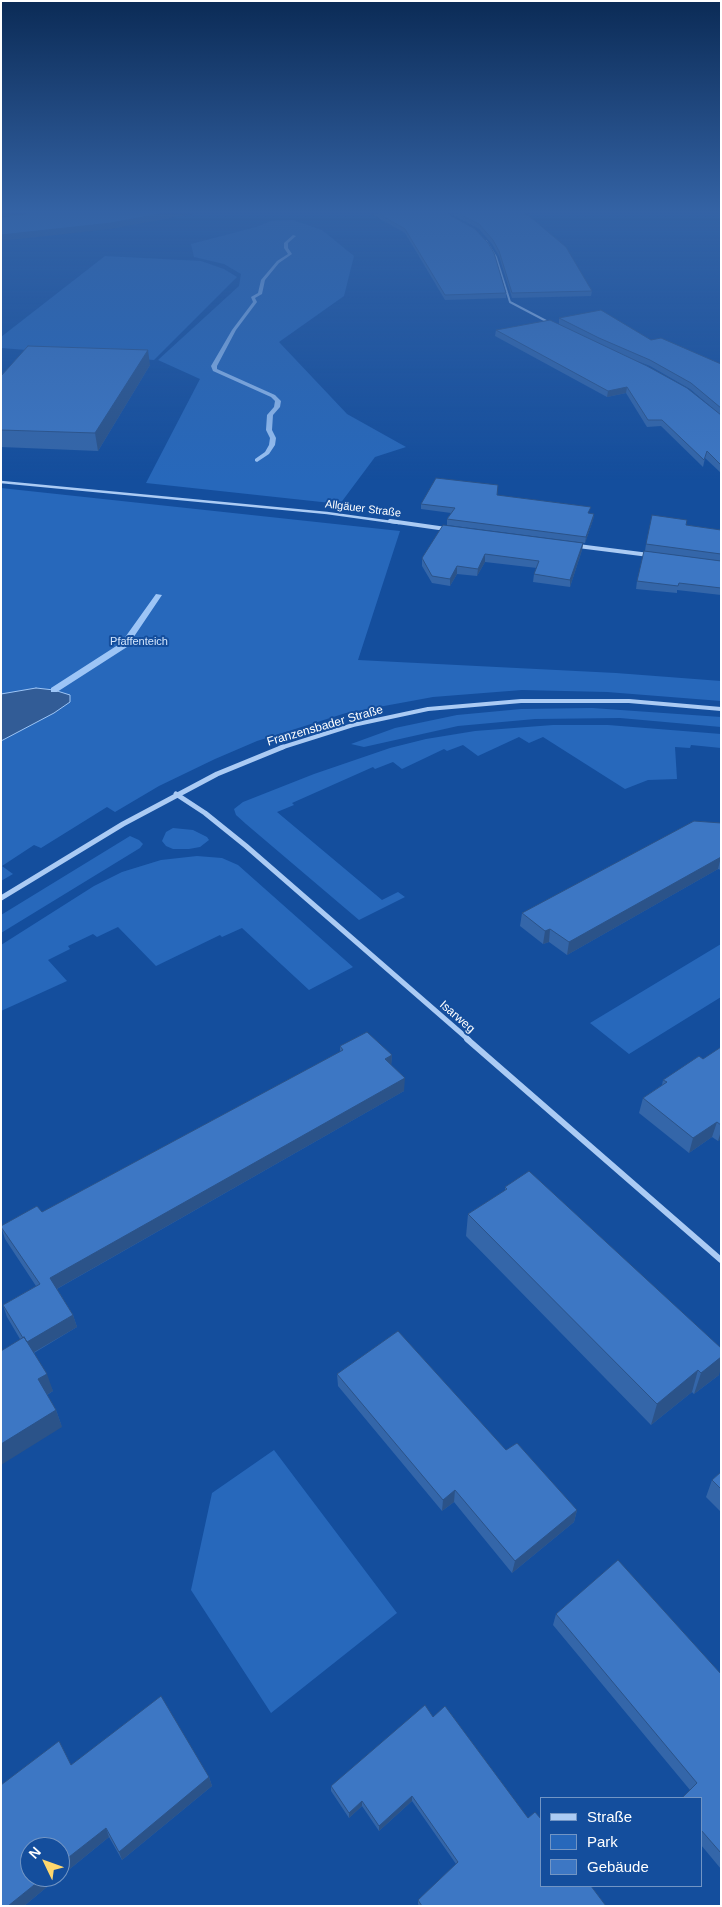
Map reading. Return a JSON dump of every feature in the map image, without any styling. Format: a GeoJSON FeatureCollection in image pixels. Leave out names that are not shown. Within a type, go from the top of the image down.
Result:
{"type":"FeatureCollection","features":[{"type":"Feature","properties":{"kind":"street"},"geometry":{"type":"LineString","coordinates":[[512,303],[550,323]]}},
{"type":"Feature","properties":{"kind":"street","name":"Allgäuer Straße"},"geometry":{"type":"LineString","coordinates":[[1,482],[326,514],[455,530]]}},
{"type":"Feature","properties":{"kind":"street"},"geometry":{"type":"LineString","coordinates":[[573,545],[652,555]]}},
{"type":"Feature","properties":{"kind":"street","name":"Franzensbader Straße"},"geometry":{"type":"LineString","coordinates":[[1,898],[176,794],[224,771],[285,746],[353,725],[428,709],[521,701],[628,701],[721,709]]}},
{"type":"Feature","properties":{"kind":"street","name":"Isarweg"},"geometry":{"type":"LineString","coordinates":[[176,794],[205,813],[246,846],[721,1260]]}},
{"type":"Feature","properties":{"kind":"green space"},"geometry":{"type":"Polygon","coordinates":[[[45,303],[211,303],[154,360],[1,348],[1,337],[45,303]]]}},
{"type":"Feature","properties":{"kind":"green space"},"geometry":{"type":"Polygon","coordinates":[[[220,303],[334,303],[279,342],[347,414],[406,447],[375,457],[340,504],[146,483],[200,379],[158,360],[220,303]]]}},
{"type":"Feature","properties":{"kind":"green space","name":"Pfaffenteich"},"geometry":{"type":"Polygon","coordinates":[[[1,488],[400,531],[358,660],[616,673],[721,681],[721,701],[607,692],[522,690],[433,697],[346,713],[257,741],[215,759],[159,786],[115,812],[107,807],[41,848],[34,845],[2,866],[13,874],[1,881],[1,488]]]}},
{"type":"Feature","properties":{"kind":"green space"},"geometry":{"type":"Polygon","coordinates":[[[592,708],[721,717],[721,727],[620,718],[535,719],[458,726],[364,747],[351,744],[395,728],[457,715],[521,709],[592,708]]]}},
{"type":"Feature","properties":{"kind":"green space"},"geometry":{"type":"Polygon","coordinates":[[[553,725],[608,725],[721,734],[721,748],[691,745],[690,748],[675,747],[677,779],[648,780],[625,789],[543,737],[529,743],[519,737],[478,756],[463,745],[447,751],[444,749],[402,769],[393,762],[375,769],[373,767],[292,803],[294,805],[277,812],[382,900],[398,892],[405,897],[359,920],[246,824],[236,815],[234,809],[243,802],[314,774],[390,748],[426,739],[475,731],[553,725]]]}},
{"type":"Feature","properties":{"kind":"green space"},"geometry":{"type":"Polygon","coordinates":[[[173,828],[193,830],[209,840],[200,847],[173,849],[166,846],[162,841],[166,832],[173,828]]]}},
{"type":"Feature","properties":{"kind":"green space"},"geometry":{"type":"Polygon","coordinates":[[[130,836],[143,844],[140,848],[1,933],[1,915],[130,836]]]}},
{"type":"Feature","properties":{"kind":"green space"},"geometry":{"type":"Polygon","coordinates":[[[197,856],[222,858],[238,865],[353,967],[309,990],[242,928],[222,937],[220,935],[156,966],[118,927],[97,937],[93,934],[68,946],[70,949],[48,960],[67,981],[1,1011],[1,945],[94,886],[122,872],[161,860],[197,856]]]}},
{"type":"Feature","properties":{"kind":"green space"},"geometry":{"type":"Polygon","coordinates":[[[721,944],[721,997],[629,1054],[590,1023],[721,944]]]}},
{"type":"Feature","properties":{"kind":"green space"},"geometry":{"type":"Polygon","coordinates":[[[274,1450],[397,1613],[271,1713],[191,1590],[212,1493],[274,1450]]]}},
{"type":"Feature","properties":{"kind":"shaded area"},"geometry":{"type":"Polygon","coordinates":[[[36,688],[54,690],[70,695],[70,702],[54,713],[1,741],[1,694],[36,688]]]}},
{"type":"Feature","properties":{"kind":"building"},"geometry":{"type":"Polygon","coordinates":[[[601,310],[651,340],[661,338],[721,364],[721,408],[691,383],[650,360],[559,318],[601,310]]]}},
{"type":"Feature","properties":{"kind":"building"},"geometry":{"type":"Polygon","coordinates":[[[550,320],[647,366],[687,388],[721,415],[721,465],[707,451],[704,460],[662,420],[648,420],[627,387],[608,391],[496,330],[550,320]]]}},
{"type":"Feature","properties":{"kind":"building"},"geometry":{"type":"Polygon","coordinates":[[[28,346],[148,350],[95,433],[1,430],[1,376],[28,346]]]}},
{"type":"Feature","properties":{"kind":"building"},"geometry":{"type":"Polygon","coordinates":[[[436,478],[498,485],[497,495],[591,507],[588,513],[594,514],[586,537],[447,519],[455,508],[421,504],[436,478]]]}},
{"type":"Feature","properties":{"kind":"building"},"geometry":{"type":"Polygon","coordinates":[[[652,515],[687,520],[686,525],[721,530],[721,554],[646,544],[652,515]]]}},
{"type":"Feature","properties":{"kind":"building"},"geometry":{"type":"Polygon","coordinates":[[[443,525],[583,543],[570,580],[534,574],[539,561],[485,554],[478,569],[457,566],[450,579],[432,576],[422,558],[443,525]]]}},
{"type":"Feature","properties":{"kind":"building"},"geometry":{"type":"Polygon","coordinates":[[[644,551],[721,561],[721,588],[679,583],[678,586],[637,581],[644,551]]]}},
{"type":"Feature","properties":{"kind":"building"},"geometry":{"type":"Polygon","coordinates":[[[694,821],[721,823],[721,857],[569,942],[550,929],[545,931],[522,913],[694,821]]]}},
{"type":"Feature","properties":{"kind":"building"},"geometry":{"type":"Polygon","coordinates":[[[367,1032],[392,1055],[385,1059],[405,1078],[50,1278],[73,1315],[27,1342],[23,1338],[3,1305],[40,1284],[1,1226],[37,1206],[42,1212],[343,1050],[340,1046],[367,1032]]]}},
{"type":"Feature","properties":{"kind":"building"},"geometry":{"type":"Polygon","coordinates":[[[721,1047],[721,1125],[717,1122],[693,1138],[643,1098],[667,1082],[663,1080],[699,1056],[703,1059],[721,1047]]]}},
{"type":"Feature","properties":{"kind":"building"},"geometry":{"type":"Polygon","coordinates":[[[529,1171],[721,1348],[721,1357],[701,1373],[698,1370],[657,1404],[468,1214],[507,1189],[505,1187],[529,1171]]]}},
{"type":"Feature","properties":{"kind":"building"},"geometry":{"type":"Polygon","coordinates":[[[398,1331],[506,1450],[517,1443],[577,1510],[515,1561],[455,1490],[443,1500],[337,1374],[398,1331]]]}},
{"type":"Feature","properties":{"kind":"building"},"geometry":{"type":"Polygon","coordinates":[[[24,1337],[47,1374],[38,1379],[56,1410],[1,1444],[1,1351],[24,1337]]]}},
{"type":"Feature","properties":{"kind":"building"},"geometry":{"type":"Polygon","coordinates":[[[721,1472],[721,1489],[712,1480],[721,1472]]]}},
{"type":"Feature","properties":{"kind":"building"},"geometry":{"type":"Polygon","coordinates":[[[618,1560],[721,1674],[721,1853],[702,1831],[702,1797],[683,1797],[697,1783],[556,1614],[618,1560]]]}},
{"type":"Feature","properties":{"kind":"building"},"geometry":{"type":"Polygon","coordinates":[[[161,1696],[209,1777],[119,1852],[106,1828],[70,1856],[70,1837],[20,1837],[20,1887],[32,1887],[8,1906],[1,1906],[1,1785],[59,1741],[71,1765],[161,1696]]]}},
{"type":"Feature","properties":{"kind":"building"},"geometry":{"type":"Polygon","coordinates":[[[425,1705],[433,1717],[445,1706],[528,1818],[535,1812],[540,1818],[540,1887],[592,1887],[606,1906],[422,1906],[418,1900],[458,1862],[412,1796],[379,1826],[362,1801],[349,1813],[331,1786],[425,1705]]]}},
{"type":"Feature","properties":{"kind":"waterway"},"geometry":{"type":"LineString","coordinates":[[254,303],[234,330],[214,366],[215,370],[273,396],[278,401],[277,407],[270,415],[269,430],[273,438],[272,445],[267,453],[257,460]]}},
{"type":"Feature","properties":{"kind":"waterway"},"geometry":{"type":"LineString","coordinates":[[54,690],[124,645],[158,595]]}}]}
